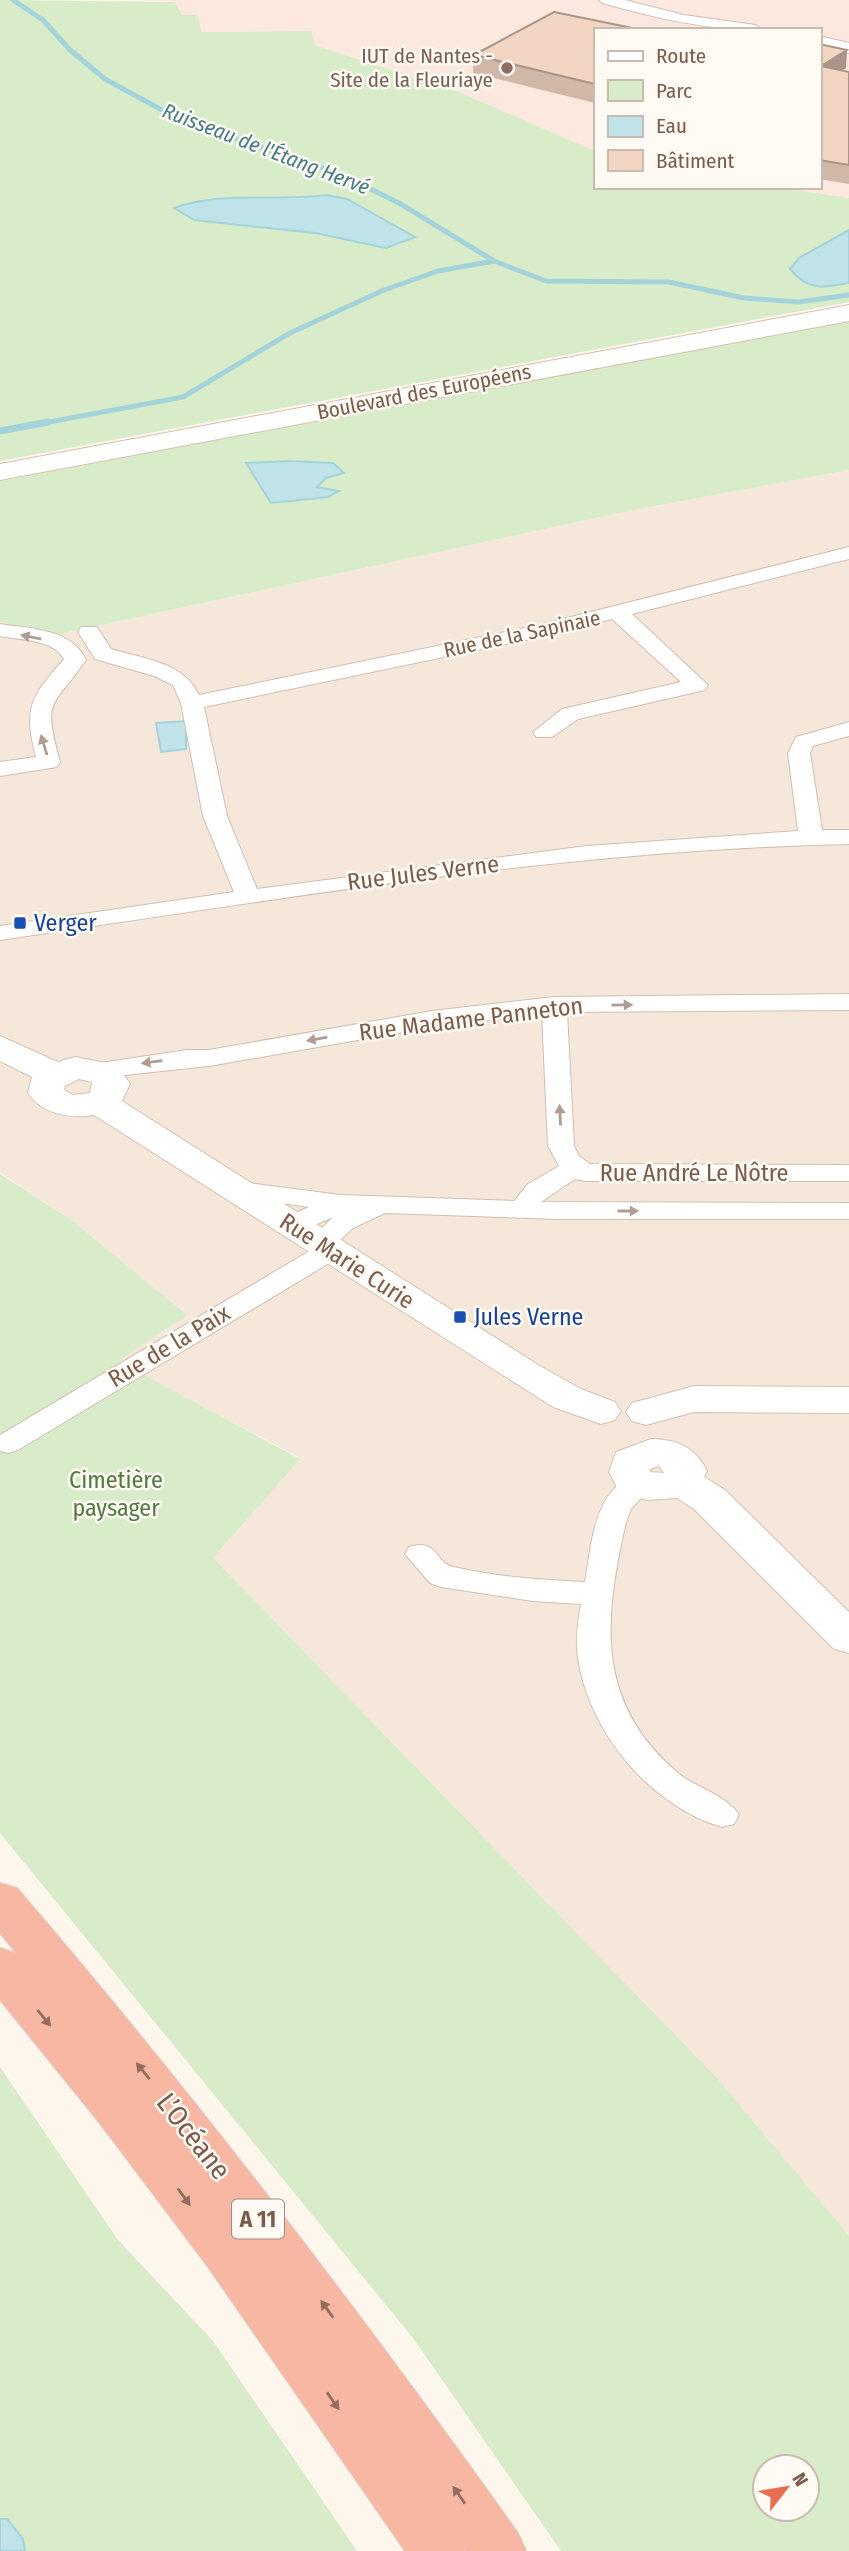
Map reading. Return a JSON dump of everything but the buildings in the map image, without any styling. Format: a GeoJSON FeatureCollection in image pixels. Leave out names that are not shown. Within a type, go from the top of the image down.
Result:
{"type":"FeatureCollection","features":[{"type":"Feature","properties":{"kind":"highway","name":"L’Océane"},"geometry":{"type":"LineString","coordinates":[[0,1901],[181,2119],[302,2275],[498,2551]]}},
{"type":"Feature","properties":{"kind":"highway","name":"L’Océane"},"geometry":{"type":"LineString","coordinates":[[0,1966],[173,2182],[331,2399],[437,2551]]}},
{"type":"Feature","properties":{"kind":"main road","name":"Boulevard des Européens"},"geometry":{"type":"LineString","coordinates":[[0,472],[849,313]]}},
{"type":"Feature","properties":{"kind":"main road"},"geometry":{"type":"LineString","coordinates":[[0,1047],[55,1075],[46,1087],[51,1099],[67,1106],[97,1086]]}},
{"type":"Feature","properties":{"kind":"main road","name":"Rue Marie Curie"},"geometry":{"type":"LineString","coordinates":[[97,1086],[234,1189],[641,1445],[710,1500],[849,1638]]}},
{"type":"Feature","properties":{"kind":"main road"},"geometry":{"type":"LineString","coordinates":[[641,1445],[694,1399],[849,1400]]}},
{"type":"Feature","properties":{"kind":"street"},"geometry":{"type":"LineString","coordinates":[[607,0],[683,20],[741,28]]}},
{"type":"Feature","properties":{"kind":"street"},"geometry":{"type":"LineString","coordinates":[[821,41],[849,48]]}},
{"type":"Feature","properties":{"kind":"street","name":"Rue de la Sapinaie"},"geometry":{"type":"LineString","coordinates":[[192,703],[618,613],[849,553]]}},
{"type":"Feature","properties":{"kind":"street"},"geometry":{"type":"LineString","coordinates":[[544,732],[570,714],[697,685],[618,613]]}},
{"type":"Feature","properties":{"kind":"street"},"geometry":{"type":"LineString","coordinates":[[0,631],[62,643],[74,654],[75,660],[42,698],[39,709],[40,729],[49,762],[0,769]]}},
{"type":"Feature","properties":{"kind":"street"},"geometry":{"type":"LineString","coordinates":[[89,632],[103,654],[162,671],[182,681],[192,703],[215,816],[248,896]]}},
{"type":"Feature","properties":{"kind":"street"},"geometry":{"type":"LineString","coordinates":[[811,838],[799,752],[804,742],[849,729]]}},
{"type":"Feature","properties":{"kind":"street","name":"Rue Jules Verne"},"geometry":{"type":"LineString","coordinates":[[0,933],[248,896],[628,848],[849,837]]}},
{"type":"Feature","properties":{"kind":"street","name":"Rue Madame Panneton"},"geometry":{"type":"LineString","coordinates":[[97,1086],[187,1058],[209,1058],[432,1019],[554,1005],[849,1002]]}},
{"type":"Feature","properties":{"kind":"street"},"geometry":{"type":"LineString","coordinates":[[554,1005],[561,1146],[569,1164],[581,1170]]}},
{"type":"Feature","properties":{"kind":"street","name":"Rue André Le Nôtre"},"geometry":{"type":"LineString","coordinates":[[523,1210],[528,1197],[557,1177],[581,1170],[849,1173]]}},
{"type":"Feature","properties":{"kind":"street","name":"Rue André Le Nôtre"},"geometry":{"type":"LineString","coordinates":[[559,1211],[581,1170]]}},
{"type":"Feature","properties":{"kind":"street","name":"Rue André Le Nôtre"},"geometry":{"type":"LineString","coordinates":[[234,1189],[378,1206],[559,1211],[849,1211]]}},
{"type":"Feature","properties":{"kind":"street","name":"Rue André Le Nôtre"},"geometry":{"type":"LineString","coordinates":[[314,1240],[341,1203]]}},
{"type":"Feature","properties":{"kind":"street","name":"Rue André Le Nôtre"},"geometry":{"type":"LineString","coordinates":[[314,1240],[352,1216],[378,1206]]}},
{"type":"Feature","properties":{"kind":"street","name":"Rue de la Paix"},"geometry":{"type":"LineString","coordinates":[[8,1443],[314,1240]]}},
{"type":"Feature","properties":{"kind":"street"},"geometry":{"type":"LineString","coordinates":[[641,1445],[613,1512],[598,1594],[594,1658],[626,1735],[667,1782],[722,1815]]}},
{"type":"Feature","properties":{"kind":"street"},"geometry":{"type":"LineString","coordinates":[[420,1554],[441,1576],[533,1590],[598,1594]]}},
{"type":"Feature","properties":{"kind":"shaded area"},"geometry":{"type":"Polygon","coordinates":[[[139,0],[849,0],[849,198],[792,189],[821,189],[821,28],[594,28],[594,151],[459,92],[315,45],[312,31],[201,32],[182,15],[175,2],[139,0]]]}},
{"type":"Feature","properties":{"kind":"shaded area"},"geometry":{"type":"Polygon","coordinates":[[[849,470],[849,2236],[714,2076],[213,1558],[300,1458],[117,1361],[187,1315],[73,1221],[0,1173],[0,622],[55,635],[623,512],[849,470]]]}},
{"type":"Feature","properties":{"kind":"green space"},"geometry":{"type":"Polygon","coordinates":[[[0,0],[175,2],[182,15],[198,15],[201,32],[312,31],[315,45],[459,92],[594,151],[594,189],[792,189],[849,198],[849,302],[0,461],[0,0]]]}},
{"type":"Feature","properties":{"kind":"green space"},"geometry":{"type":"Polygon","coordinates":[[[849,320],[849,470],[623,512],[55,635],[0,622],[0,481],[849,320]],[[247,463],[317,487],[325,478],[343,473],[247,463]]]}},
{"type":"Feature","properties":{"kind":"green space","name":"Cimetière paysager"},"geometry":{"type":"Polygon","coordinates":[[[0,1174],[73,1221],[187,1315],[118,1361],[300,1459],[213,1558],[715,2076],[849,2236],[849,2551],[561,2551],[413,2338],[0,1833],[0,1174]]]}},
{"type":"Feature","properties":{"kind":"green space"},"geometry":{"type":"Polygon","coordinates":[[[0,2067],[118,2240],[213,2341],[357,2551],[0,2551],[0,2067]]]}},
{"type":"Feature","properties":{"kind":"water"},"geometry":{"type":"Polygon","coordinates":[[[327,195],[347,199],[415,237],[386,248],[315,233],[194,220],[174,208],[212,199],[327,195]]]}},
{"type":"Feature","properties":{"kind":"water"},"geometry":{"type":"Polygon","coordinates":[[[849,230],[849,283],[816,286],[803,281],[790,269],[799,258],[849,230]]]}},
{"type":"Feature","properties":{"kind":"water"},"geometry":{"type":"Polygon","coordinates":[[[246,463],[333,463],[344,473],[326,478],[317,487],[339,491],[328,497],[271,503],[246,463]]]}},
{"type":"Feature","properties":{"kind":"water"},"geometry":{"type":"Polygon","coordinates":[[[186,721],[186,749],[161,752],[156,723],[186,721]]]}},
{"type":"Feature","properties":{"kind":"water"},"geometry":{"type":"Polygon","coordinates":[[[0,2519],[7,2519],[23,2539],[25,2551],[0,2551],[0,2519]]]}},
{"type":"Feature","properties":{"kind":"waterway","name":"Ruisseau de l'Étang Hervé"},"geometry":{"type":"LineString","coordinates":[[13,0],[43,20],[70,50],[105,79],[182,121],[338,173],[399,203],[494,261]]}},
{"type":"Feature","properties":{"kind":"waterway"},"geometry":{"type":"LineString","coordinates":[[39,424],[183,397],[290,333],[384,290],[438,271],[494,261]]}},
{"type":"Feature","properties":{"kind":"waterway"},"geometry":{"type":"LineString","coordinates":[[494,261],[546,281],[669,282],[744,298],[798,302],[849,295]]}},
{"type":"Feature","properties":{"kind":"waterway"},"geometry":{"type":"LineString","coordinates":[[0,431],[48,422]]}},
{"type":"Feature","properties":{"kind":"place","name":"IUT de Nantes - Site de la Fleuriaye"},"geometry":{"type":"Point","coordinates":[507,68]}},
{"type":"Feature","properties":{"kind":"place","name":"Verger"},"geometry":{"type":"Point","coordinates":[20,923]}},
{"type":"Feature","properties":{"kind":"place","name":"Jules Verne"},"geometry":{"type":"Point","coordinates":[460,1317]}}]}
